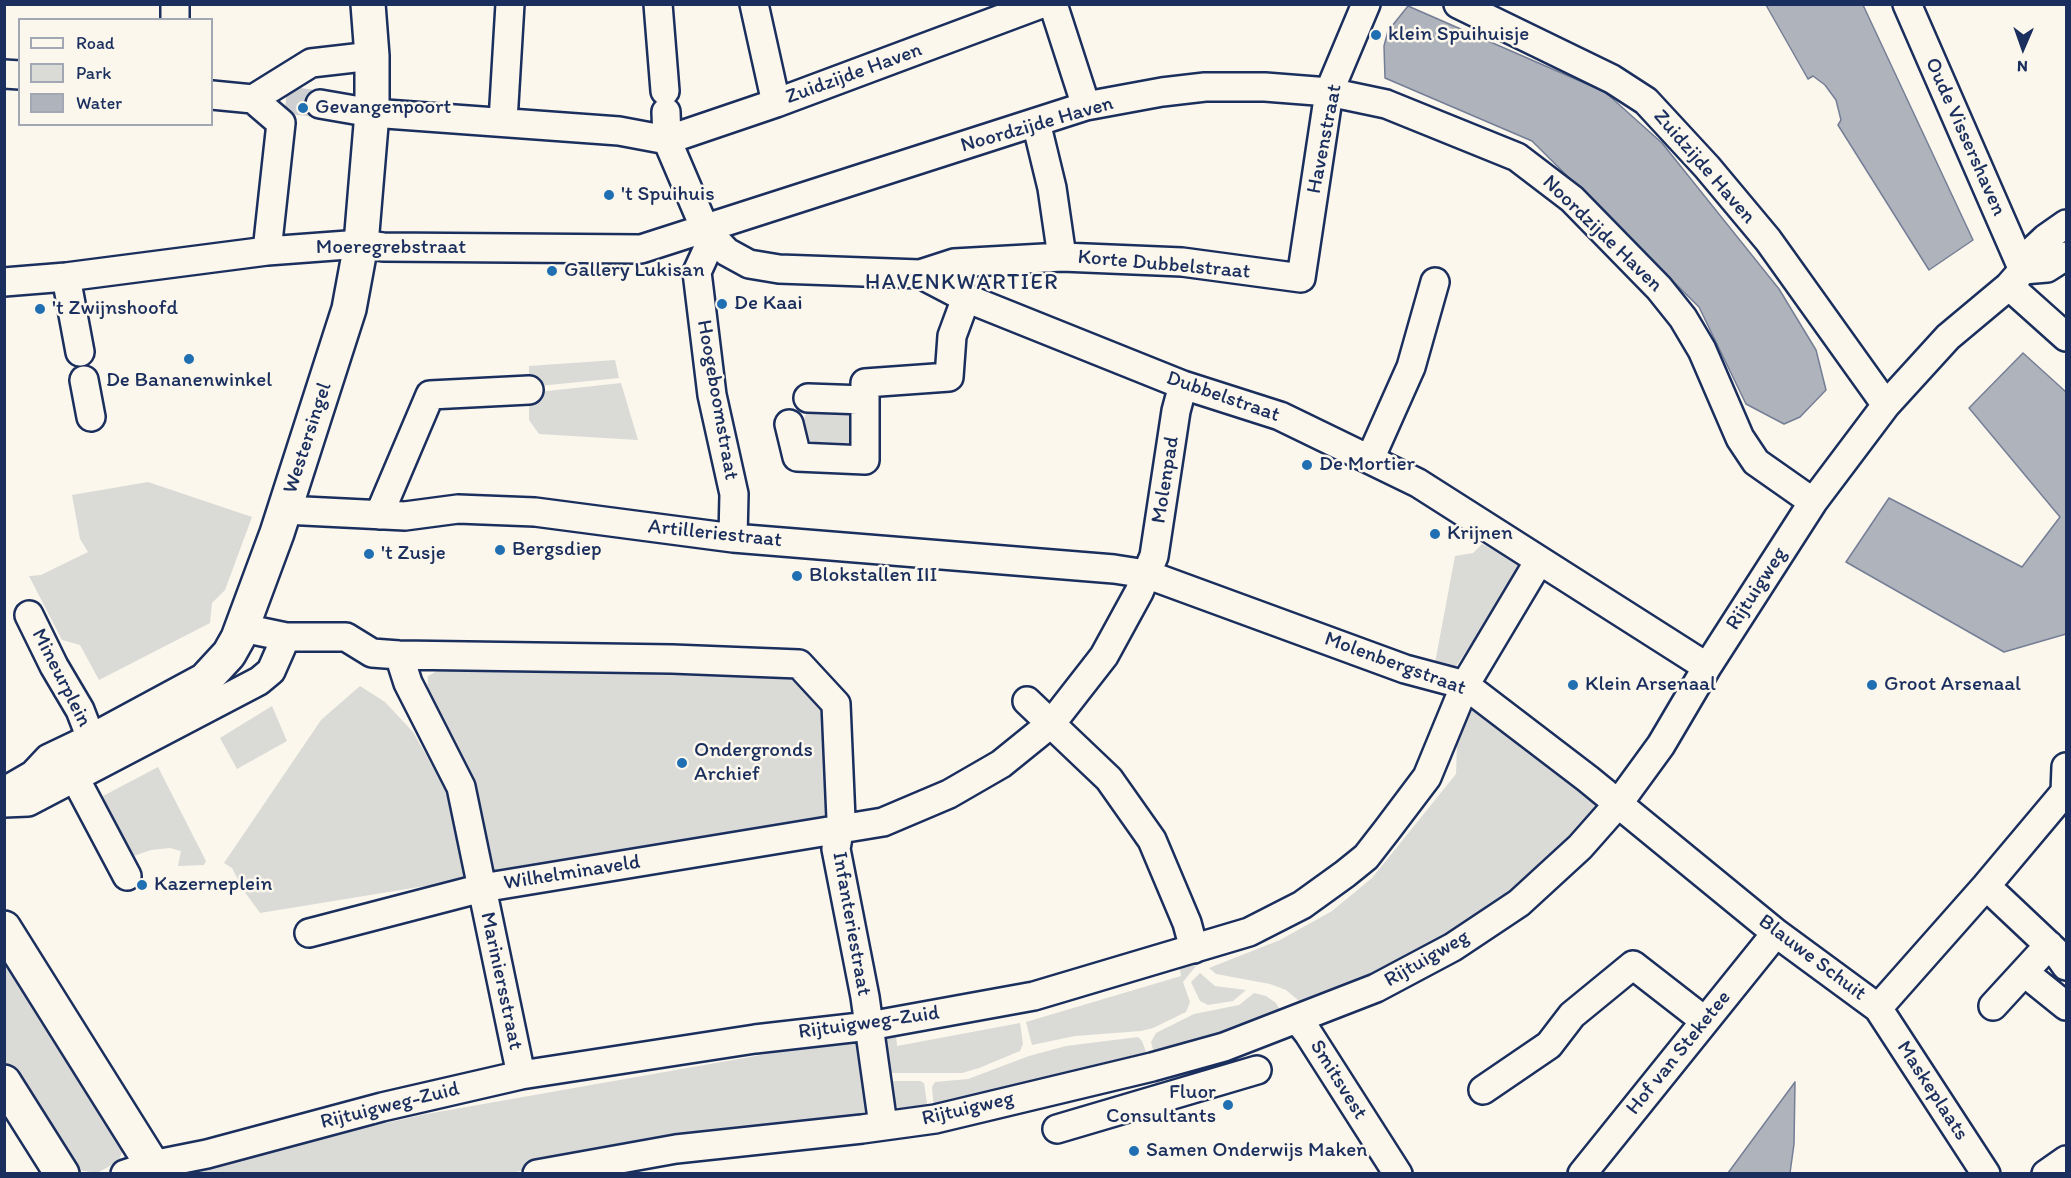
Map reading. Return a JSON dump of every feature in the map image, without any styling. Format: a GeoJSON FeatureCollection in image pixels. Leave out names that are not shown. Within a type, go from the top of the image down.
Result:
{"type":"FeatureCollection","features":[{"type":"Feature","properties":{"kind":"main road","name":"Westersingel"},"geometry":{"type":"LineString","coordinates":[[4,795],[35,777],[63,769],[92,741],[205,680],[229,654],[243,628],[349,309],[362,244],[372,113],[372,56],[368,4]]}},
{"type":"Feature","properties":{"kind":"main road","name":"Westersingel"},"geometry":{"type":"LineString","coordinates":[[4,777],[32,761],[63,769]]}},
{"type":"Feature","properties":{"kind":"main road"},"geometry":{"type":"LineString","coordinates":[[4,928],[145,1171]]}},
{"type":"Feature","properties":{"kind":"main road"},"geometry":{"type":"LineString","coordinates":[[4,1082],[62,1173]]}},
{"type":"Feature","properties":{"kind":"street"},"geometry":{"type":"LineString","coordinates":[[503,121],[510,4]]}},
{"type":"Feature","properties":{"kind":"street"},"geometry":{"type":"LineString","coordinates":[[658,4],[667,140],[705,229]]}},
{"type":"Feature","properties":{"kind":"street"},"geometry":{"type":"LineString","coordinates":[[754,4],[776,103]]}},
{"type":"Feature","properties":{"kind":"street","name":"Havenstraat"},"geometry":{"type":"LineString","coordinates":[[1301,278],[1329,92],[1345,29],[1366,4]]}},
{"type":"Feature","properties":{"kind":"street","name":"Zuidzijde Haven"},"geometry":{"type":"LineString","coordinates":[[1458,4],[1612,79],[1646,101],[1707,167],[1768,240],[1886,405]]}},
{"type":"Feature","properties":{"kind":"street","name":"Oude Vissershaven"},"geometry":{"type":"LineString","coordinates":[[1907,4],[2016,278]]}},
{"type":"Feature","properties":{"kind":"street"},"geometry":{"type":"LineString","coordinates":[[1041,5],[1086,106]]}},
{"type":"Feature","properties":{"kind":"street","name":"Zuidzijde Haven"},"geometry":{"type":"LineString","coordinates":[[320,105],[372,113],[619,131],[667,140],[776,103],[1041,5]]}},
{"type":"Feature","properties":{"kind":"street"},"geometry":{"type":"LineString","coordinates":[[253,99],[311,63],[372,56]]}},
{"type":"Feature","properties":{"kind":"street","name":"Noordzijde Haven"},"geometry":{"type":"LineString","coordinates":[[705,229],[1086,106],[1162,92],[1205,87],[1265,87],[1329,92],[1386,104],[1517,157],[1572,199],[1659,288],[1683,318],[1702,350],[1740,438],[1756,462],[1813,502]]}},
{"type":"Feature","properties":{"kind":"street"},"geometry":{"type":"LineString","coordinates":[[213,95],[286,100]]}},
{"type":"Feature","properties":{"kind":"street"},"geometry":{"type":"LineString","coordinates":[[253,99],[281,123],[267,251]]}},
{"type":"Feature","properties":{"kind":"street"},"geometry":{"type":"LineString","coordinates":[[1036,122],[1052,188],[1062,257]]}},
{"type":"Feature","properties":{"kind":"street"},"geometry":{"type":"LineString","coordinates":[[2016,278],[2030,253],[2046,238],[2067,224]]}},
{"type":"Feature","properties":{"kind":"street","name":"Moeregrebstraat"},"geometry":{"type":"LineString","coordinates":[[4,282],[66,277],[267,251],[362,244],[383,247],[641,249],[705,229]]}},
{"type":"Feature","properties":{"kind":"street","name":"Dubbelstraat"},"geometry":{"type":"LineString","coordinates":[[705,229],[727,252],[749,264],[779,269],[920,274],[966,298],[1183,385],[1280,416],[1418,483],[1707,667]]}},
{"type":"Feature","properties":{"kind":"street","name":"Hoogeboomstraat"},"geometry":{"type":"LineString","coordinates":[[705,229],[708,248],[697,272],[712,395],[734,494],[733,538]]}},
{"type":"Feature","properties":{"kind":"street"},"geometry":{"type":"LineString","coordinates":[[2016,278],[2047,268],[2067,256]]}},
{"type":"Feature","properties":{"kind":"street","name":"Korte Dubbelstraat"},"geometry":{"type":"LineString","coordinates":[[920,274],[954,263],[1062,257],[1182,262],[1301,278]]}},
{"type":"Feature","properties":{"kind":"street"},"geometry":{"type":"LineString","coordinates":[[66,277],[80,352]]}},
{"type":"Feature","properties":{"kind":"street"},"geometry":{"type":"LineString","coordinates":[[2016,278],[2067,337]]}},
{"type":"Feature","properties":{"kind":"street","name":"Rijtuigweg"},"geometry":{"type":"LineString","coordinates":[[537,1173],[676,1149],[935,1119],[1152,1067],[1224,1047],[1376,988],[1453,947],[1519,903],[1580,847],[1617,804],[1661,745],[1707,667],[1813,502],[1886,405],[1948,337],[2016,278]]}},
{"type":"Feature","properties":{"kind":"street"},"geometry":{"type":"LineString","coordinates":[[1370,459],[1411,367],[1435,282]]}},
{"type":"Feature","properties":{"kind":"street"},"geometry":{"type":"LineString","coordinates":[[789,424],[797,457],[865,460],[865,383],[949,377],[952,336],[966,298]]}},
{"type":"Feature","properties":{"kind":"street"},"geometry":{"type":"LineString","coordinates":[[84,380],[91,417]]}},
{"type":"Feature","properties":{"kind":"street","name":"Molenpad"},"geometry":{"type":"LineString","coordinates":[[1146,574],[1154,556],[1176,411],[1183,385]]}},
{"type":"Feature","properties":{"kind":"street"},"geometry":{"type":"LineString","coordinates":[[379,514],[430,395],[529,390]]}},
{"type":"Feature","properties":{"kind":"street"},"geometry":{"type":"LineString","coordinates":[[808,398],[865,400]]}},
{"type":"Feature","properties":{"kind":"street","name":"Artilleriestraat"},"geometry":{"type":"LineString","coordinates":[[284,510],[405,516],[458,509],[535,512],[999,569],[1048,570],[1109,578],[1146,574]]}},
{"type":"Feature","properties":{"kind":"street","name":"Rijtuigweg-Zuid"},"geometry":{"type":"LineString","coordinates":[[145,1171],[382,1107],[520,1075],[755,1039],[869,1026],[1034,996],[1249,932],[1302,904],[1366,857],[1427,777],[1465,685],[1539,561]]}},
{"type":"Feature","properties":{"kind":"street","name":"Molenbergstraat"},"geometry":{"type":"LineString","coordinates":[[1146,574],[1405,669],[1465,685],[1617,804]]}},
{"type":"Feature","properties":{"kind":"street","name":"Wilhelminaveld"},"geometry":{"type":"LineString","coordinates":[[399,655],[408,683],[461,787],[482,888],[883,822],[949,794],[1001,764],[1050,723],[1104,656],[1146,574]]}},
{"type":"Feature","properties":{"kind":"street","name":"Mineurplein"},"geometry":{"type":"LineString","coordinates":[[29,615],[54,666],[80,710],[92,741]]}},
{"type":"Feature","properties":{"kind":"street"},"geometry":{"type":"LineString","coordinates":[[243,628],[286,637],[346,638],[372,652],[399,655],[672,659],[800,664],[836,704],[841,819],[838,830]]}},
{"type":"Feature","properties":{"kind":"street","name":"Westersingel"},"geometry":{"type":"LineString","coordinates":[[4,803],[28,802],[63,769],[260,681],[271,671],[286,637]]}},
{"type":"Feature","properties":{"kind":"street"},"geometry":{"type":"LineString","coordinates":[[1027,701],[1109,779],[1152,840],[1187,923],[1194,949]]}},
{"type":"Feature","properties":{"kind":"street","name":"Blauwe Schuit"},"geometry":{"type":"LineString","coordinates":[[1617,804],[1776,933],[1878,1008],[2065,792],[2067,767]]}},
{"type":"Feature","properties":{"kind":"street"},"geometry":{"type":"LineString","coordinates":[[63,769],[127,876]]}},
{"type":"Feature","properties":{"kind":"street","name":"Infanteriestraat"},"geometry":{"type":"LineString","coordinates":[[838,830],[836,849],[869,1026],[883,1125]]}},
{"type":"Feature","properties":{"kind":"street"},"geometry":{"type":"LineString","coordinates":[[1986,886],[2049,945],[2067,966]]}},
{"type":"Feature","properties":{"kind":"street"},"geometry":{"type":"LineString","coordinates":[[309,933],[482,888]]}},
{"type":"Feature","properties":{"kind":"street","name":"Mariniersstraat"},"geometry":{"type":"LineString","coordinates":[[482,888],[520,1075]]}},
{"type":"Feature","properties":{"kind":"street","name":"Hof van Steketee"},"geometry":{"type":"LineString","coordinates":[[1582,1173],[1776,933]]}},
{"type":"Feature","properties":{"kind":"street"},"geometry":{"type":"LineString","coordinates":[[1993,1006],[2049,945]]}},
{"type":"Feature","properties":{"kind":"street"},"geometry":{"type":"LineString","coordinates":[[1484,1090],[1549,1045],[1572,1016],[1633,965],[1705,1021]]}},
{"type":"Feature","properties":{"kind":"street"},"geometry":{"type":"LineString","coordinates":[[2025,973],[2067,1006]]}},
{"type":"Feature","properties":{"kind":"street","name":"Maskeplaats"},"geometry":{"type":"LineString","coordinates":[[1878,1008],[1986,1173]]}},
{"type":"Feature","properties":{"kind":"street","name":"Smitsvest"},"geometry":{"type":"LineString","coordinates":[[1297,1019],[1398,1173]]}},
{"type":"Feature","properties":{"kind":"street"},"geometry":{"type":"LineString","coordinates":[[1152,1067],[1161,1098]]}},
{"type":"Feature","properties":{"kind":"street"},"geometry":{"type":"LineString","coordinates":[[1057,1129],[1257,1070]]}},
{"type":"Feature","properties":{"kind":"street"},"geometry":{"type":"LineString","coordinates":[[2046,1173],[2067,1160]]}},
{"type":"Feature","properties":{"kind":"green space"},"geometry":{"type":"Polygon","coordinates":[[[615,360],[619,378],[529,387],[529,366],[615,360]]]}},
{"type":"Feature","properties":{"kind":"green space"},"geometry":{"type":"Polygon","coordinates":[[[621,383],[638,440],[539,434],[529,420],[529,393],[621,383]]]}},
{"type":"Feature","properties":{"kind":"green space"},"geometry":{"type":"Polygon","coordinates":[[[809,407],[849,407],[849,443],[797,442],[800,423],[809,407]]]}},
{"type":"Feature","properties":{"kind":"green space"},"geometry":{"type":"Polygon","coordinates":[[[148,482],[252,517],[225,590],[212,603],[210,623],[99,680],[80,645],[62,640],[29,576],[41,575],[88,552],[80,539],[72,495],[148,482]]]}},
{"type":"Feature","properties":{"kind":"green space"},"geometry":{"type":"Polygon","coordinates":[[[1482,544],[1524,565],[1455,668],[1435,663],[1455,556],[1473,553],[1482,544]]]}},
{"type":"Feature","properties":{"kind":"green space"},"geometry":{"type":"Polygon","coordinates":[[[446,666],[786,675],[813,696],[822,711],[827,727],[831,816],[825,825],[495,879],[472,783],[427,703],[428,676],[446,666]]]}},
{"type":"Feature","properties":{"kind":"green space"},"geometry":{"type":"Polygon","coordinates":[[[360,686],[385,702],[413,732],[453,802],[474,878],[260,913],[244,891],[232,868],[224,863],[321,720],[360,686]]]}},
{"type":"Feature","properties":{"kind":"green space"},"geometry":{"type":"Polygon","coordinates":[[[1468,699],[1581,787],[1596,805],[1553,859],[1491,914],[1409,965],[1305,1006],[1286,990],[1270,984],[1216,974],[1209,968],[1280,940],[1332,911],[1372,878],[1456,774],[1458,711],[1468,699]]]}},
{"type":"Feature","properties":{"kind":"green space"},"geometry":{"type":"Polygon","coordinates":[[[272,706],[287,741],[237,769],[220,738],[272,706]]]}},
{"type":"Feature","properties":{"kind":"green space"},"geometry":{"type":"Polygon","coordinates":[[[158,767],[206,861],[204,865],[178,866],[181,851],[170,848],[151,850],[128,858],[100,804],[106,802],[103,796],[158,767]]]}},
{"type":"Feature","properties":{"kind":"green space"},"geometry":{"type":"Polygon","coordinates":[[[5,941],[127,1136],[119,1161],[97,1173],[65,1168],[5,1068],[5,941]]]}},
{"type":"Feature","properties":{"kind":"green space"},"geometry":{"type":"Polygon","coordinates":[[[1192,960],[1196,966],[1183,982],[1190,1002],[1186,1012],[1153,1028],[1141,1031],[1075,1036],[1032,1045],[1026,1022],[1181,976],[1179,963],[1192,960]]]}},
{"type":"Feature","properties":{"kind":"green space"},"geometry":{"type":"Polygon","coordinates":[[[1200,973],[1215,986],[1246,990],[1233,1001],[1208,1005],[1200,1001],[1191,982],[1200,973]]]}},
{"type":"Feature","properties":{"kind":"green space"},"geometry":{"type":"Polygon","coordinates":[[[1254,993],[1266,996],[1276,1003],[1281,1012],[1155,1058],[1151,1042],[1156,1033],[1194,1014],[1239,1005],[1254,993]]]}},
{"type":"Feature","properties":{"kind":"green space"},"geometry":{"type":"Polygon","coordinates":[[[1020,1023],[1023,1044],[1020,1051],[979,1068],[962,1073],[886,1073],[881,1043],[892,1031],[896,1035],[897,1046],[1020,1023]]]}},
{"type":"Feature","properties":{"kind":"green space"},"geometry":{"type":"Polygon","coordinates":[[[863,1037],[871,1115],[587,1158],[510,1173],[198,1174],[191,1168],[421,1115],[863,1037]]]}},
{"type":"Feature","properties":{"kind":"green space"},"geometry":{"type":"Polygon","coordinates":[[[1138,1037],[1142,1041],[1149,1060],[934,1110],[932,1087],[935,1082],[968,1079],[1029,1056],[1066,1046],[1138,1037]]]}},
{"type":"Feature","properties":{"kind":"green space"},"geometry":{"type":"Polygon","coordinates":[[[888,1081],[924,1083],[928,1110],[907,1112],[899,1109],[891,1099],[888,1081]]]}},
{"type":"Feature","properties":{"kind":"water"},"geometry":{"type":"Polygon","coordinates":[[[1766,5],[1863,5],[1973,240],[1929,270],[1838,125],[1841,120],[1836,100],[1825,85],[1813,76],[1808,79],[1766,5]]]}},
{"type":"Feature","properties":{"kind":"water"},"geometry":{"type":"Polygon","coordinates":[[[1408,6],[1605,92],[1662,143],[1779,289],[1816,350],[1826,390],[1800,417],[1784,424],[1746,404],[1699,307],[1532,141],[1385,78],[1384,46],[1388,31],[1408,6]]]}},
{"type":"Feature","properties":{"kind":"water"},"geometry":{"type":"Polygon","coordinates":[[[2023,353],[2066,392],[2066,634],[2004,652],[1846,562],[1889,498],[2022,567],[2060,517],[1969,408],[2023,353]]]}},
{"type":"Feature","properties":{"kind":"water"},"geometry":{"type":"Polygon","coordinates":[[[1795,1082],[1794,1144],[1790,1173],[1728,1173],[1795,1082]]]}},
{"type":"Feature","properties":{"kind":"tunnel"},"geometry":{"type":"LineString","coordinates":[[286,100],[320,104]]}},
{"type":"Feature","properties":{"kind":"place","name":"klein Spuihuisje"},"geometry":{"type":"Point","coordinates":[1376,35]}},
{"type":"Feature","properties":{"kind":"place","name":"Gevangenpoort"},"geometry":{"type":"Point","coordinates":[303,108]}},
{"type":"Feature","properties":{"kind":"place","name":"'t Spuihuis"},"geometry":{"type":"Point","coordinates":[609,195]}},
{"type":"Feature","properties":{"kind":"place","name":"Gallery Lukisan"},"geometry":{"type":"Point","coordinates":[552,271]}},
{"type":"Feature","properties":{"kind":"place","name":"De Kaai"},"geometry":{"type":"Point","coordinates":[722,304]}},
{"type":"Feature","properties":{"kind":"place","name":"'t Zwijnshoofd"},"geometry":{"type":"Point","coordinates":[40,309]}},
{"type":"Feature","properties":{"kind":"place","name":"De Bananenwinkel"},"geometry":{"type":"Point","coordinates":[189,359]}},
{"type":"Feature","properties":{"kind":"place","name":"De Mortier"},"geometry":{"type":"Point","coordinates":[1307,465]}},
{"type":"Feature","properties":{"kind":"place","name":"Krijnen"},"geometry":{"type":"Point","coordinates":[1435,534]}},
{"type":"Feature","properties":{"kind":"place","name":"Bergsdiep"},"geometry":{"type":"Point","coordinates":[500,550]}},
{"type":"Feature","properties":{"kind":"place","name":"'t Zusje"},"geometry":{"type":"Point","coordinates":[369,554]}},
{"type":"Feature","properties":{"kind":"place","name":"Blokstallen III"},"geometry":{"type":"Point","coordinates":[797,576]}},
{"type":"Feature","properties":{"kind":"place","name":"Klein Arsenaal"},"geometry":{"type":"Point","coordinates":[1573,685]}},
{"type":"Feature","properties":{"kind":"place","name":"Groot Arsenaal"},"geometry":{"type":"Point","coordinates":[1872,685]}},
{"type":"Feature","properties":{"kind":"place","name":"Ondergronds Archief"},"geometry":{"type":"Point","coordinates":[682,763]}},
{"type":"Feature","properties":{"kind":"place","name":"Kazerneplein"},"geometry":{"type":"Point","coordinates":[142,885]}},
{"type":"Feature","properties":{"kind":"place","name":"Fluor Consultants"},"geometry":{"type":"Point","coordinates":[1228,1105]}},
{"type":"Feature","properties":{"kind":"place","name":"Samen Onderwijs Maken"},"geometry":{"type":"Point","coordinates":[1134,1151]}},
{"type":"Feature","properties":{"kind":"district","name":"HAVENKWARTIER"},"geometry":{"type":"Point","coordinates":[962,283]}}]}
